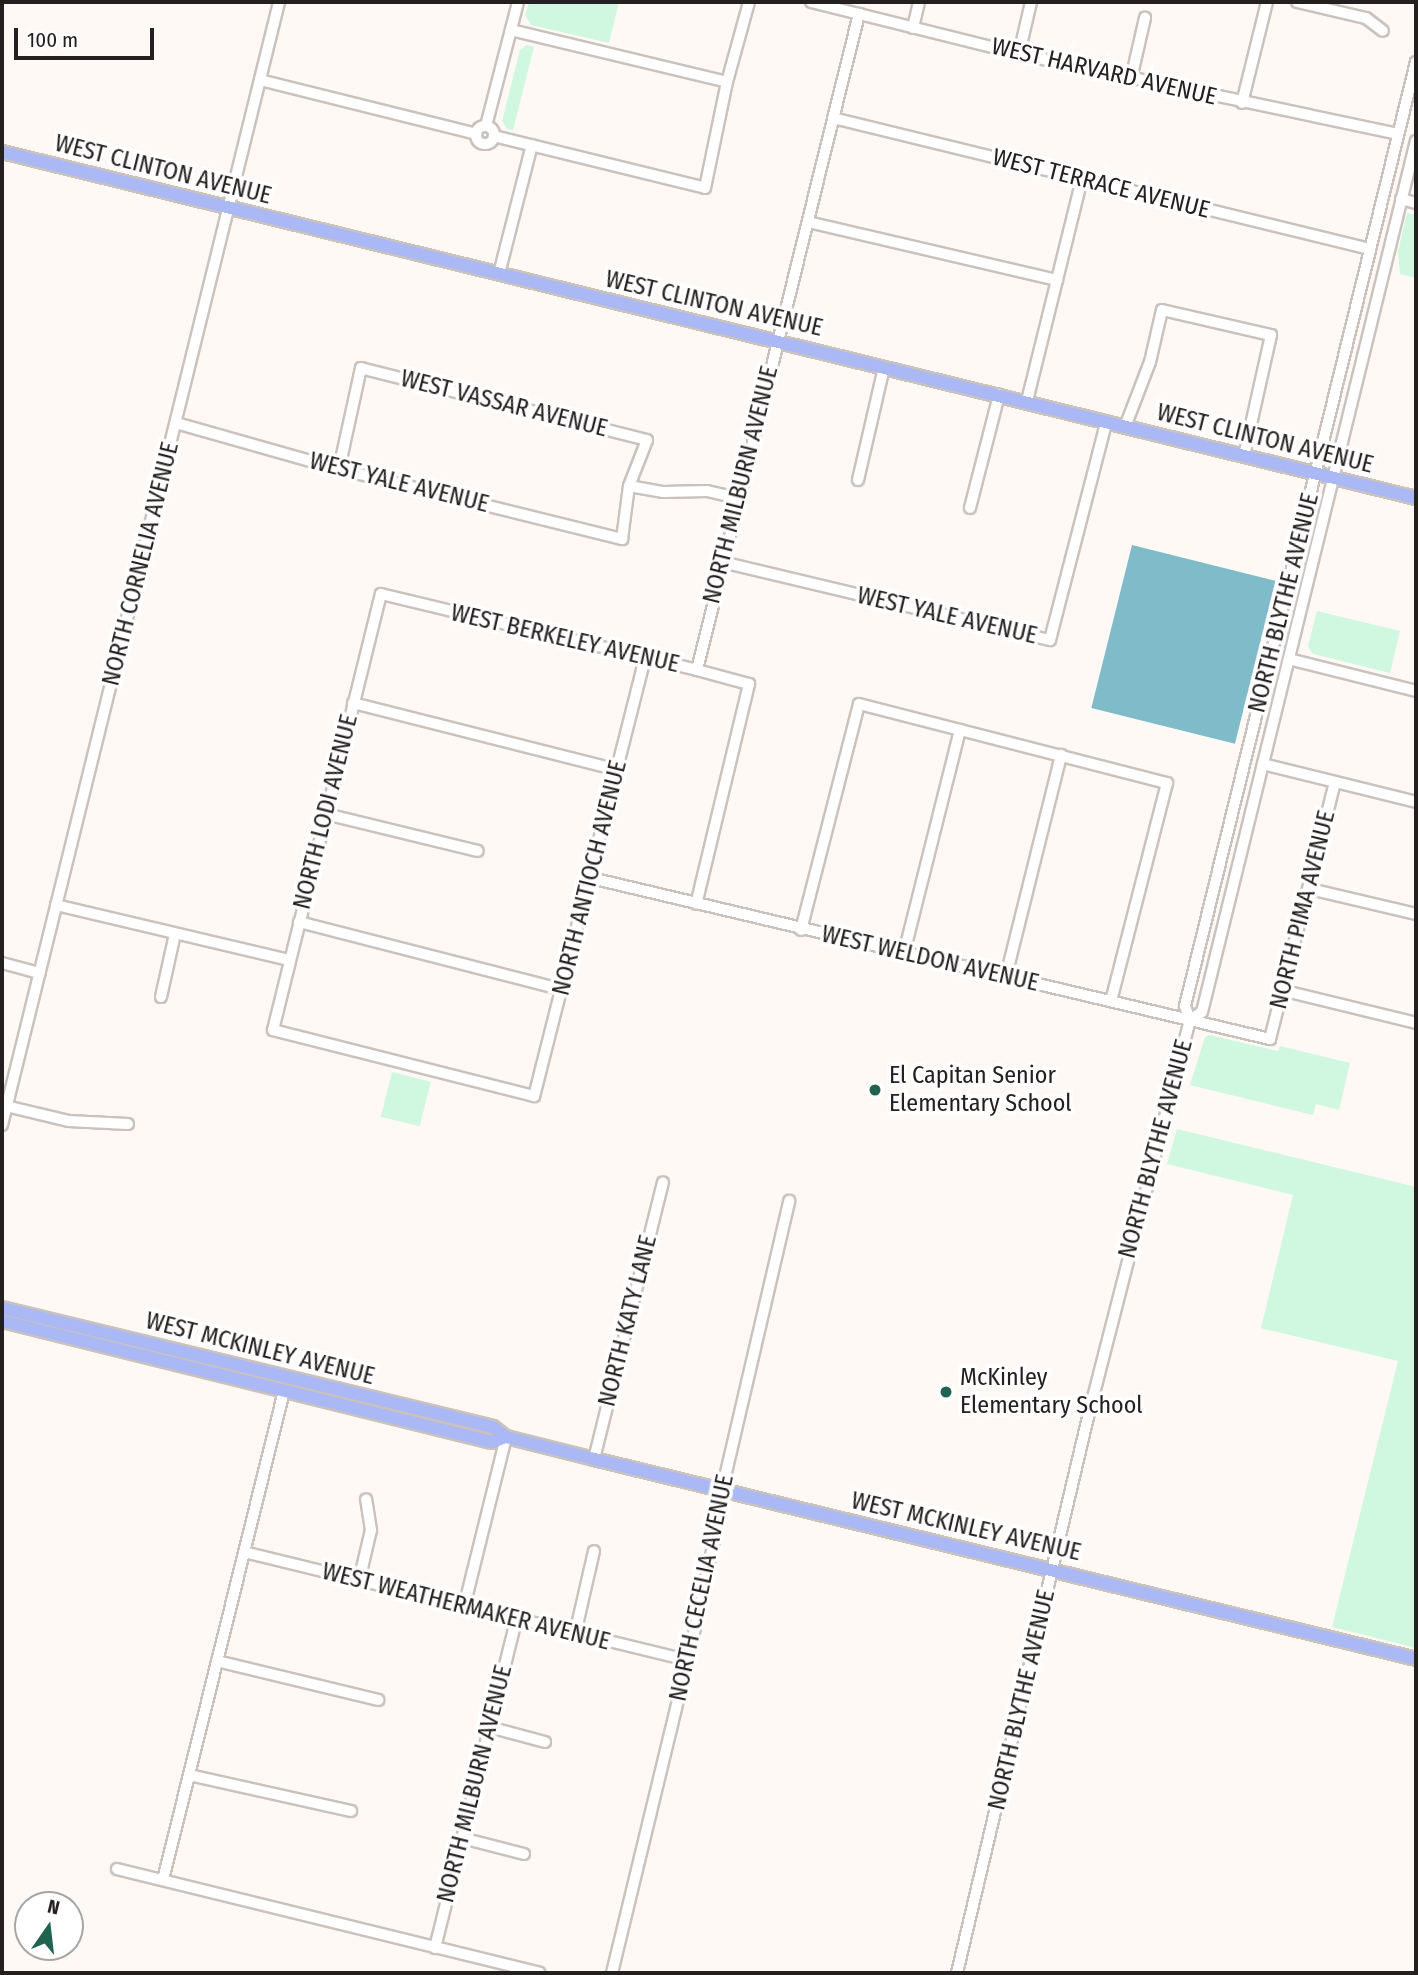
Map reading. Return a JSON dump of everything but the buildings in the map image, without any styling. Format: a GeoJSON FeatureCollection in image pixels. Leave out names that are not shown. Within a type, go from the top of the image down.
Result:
{"type":"FeatureCollection","features":[{"type":"Feature","properties":{"kind":"main road","name":"WEST CLINTON AVENUE"},"geometry":{"type":"LineString","coordinates":[[2,152],[1416,498]]}},
{"type":"Feature","properties":{"kind":"main road","name":"WEST MCKINLEY AVENUE"},"geometry":{"type":"LineString","coordinates":[[2,1308],[493,1427],[506,1437],[594,1459],[1416,1659]]}},
{"type":"Feature","properties":{"kind":"main road","name":"WEST MCKINLEY AVENUE"},"geometry":{"type":"LineString","coordinates":[[2,1321],[492,1442],[506,1437]]}},
{"type":"Feature","properties":{"kind":"street","name":"NORTH CORNELIA AVENUE"},"geometry":{"type":"LineString","coordinates":[[2,1125],[279,2]]}},
{"type":"Feature","properties":{"kind":"street"},"geometry":{"type":"LineString","coordinates":[[486,126],[518,2]]}},
{"type":"Feature","properties":{"kind":"street"},"geometry":{"type":"LineString","coordinates":[[494,136],[705,188],[727,82],[749,2]]}},
{"type":"Feature","properties":{"kind":"street","name":"WEST HARVARD AVENUE"},"geometry":{"type":"LineString","coordinates":[[811,2],[1019,54],[1398,134]]}},
{"type":"Feature","properties":{"kind":"street"},"geometry":{"type":"LineString","coordinates":[[913,28],[919,2]]}},
{"type":"Feature","properties":{"kind":"street"},"geometry":{"type":"LineString","coordinates":[[1019,54],[1031,2]]}},
{"type":"Feature","properties":{"kind":"street"},"geometry":{"type":"LineString","coordinates":[[1242,103],[1267,2]]}},
{"type":"Feature","properties":{"kind":"street"},"geometry":{"type":"LineString","coordinates":[[1297,2],[1366,18],[1383,31]]}},
{"type":"Feature","properties":{"kind":"street","name":"NORTH MILBURN AVENUE"},"geometry":{"type":"LineString","coordinates":[[697,670],[776,340],[859,14]]}},
{"type":"Feature","properties":{"kind":"street"},"geometry":{"type":"LineString","coordinates":[[1131,79],[1145,18]]}},
{"type":"Feature","properties":{"kind":"street"},"geometry":{"type":"LineString","coordinates":[[511,30],[727,82]]}},
{"type":"Feature","properties":{"kind":"street","name":"NORTH BLYTHE AVENUE"},"geometry":{"type":"LineString","coordinates":[[957,1973],[1127,1257],[1190,1020],[1185,1006],[1416,62]]}},
{"type":"Feature","properties":{"kind":"street"},"geometry":{"type":"LineString","coordinates":[[260,80],[475,134],[482,144],[491,141],[494,136]]}},
{"type":"Feature","properties":{"kind":"street","name":"WEST TERRACE AVENUE"},"geometry":{"type":"LineString","coordinates":[[833,118],[1370,249]]}},
{"type":"Feature","properties":{"kind":"street"},"geometry":{"type":"LineString","coordinates":[[475,134],[478,129],[486,126],[491,128],[494,136]]}},
{"type":"Feature","properties":{"kind":"street","name":"NORTH BLYTHE AVENUE"},"geometry":{"type":"LineString","coordinates":[[1190,1020],[1202,1012],[1416,141]]}},
{"type":"Feature","properties":{"kind":"street"},"geometry":{"type":"LineString","coordinates":[[499,274],[532,145]]}},
{"type":"Feature","properties":{"kind":"street"},"geometry":{"type":"LineString","coordinates":[[1027,401],[1082,179]]}},
{"type":"Feature","properties":{"kind":"street"},"geometry":{"type":"LineString","coordinates":[[1401,199],[1416,203]]}},
{"type":"Feature","properties":{"kind":"street"},"geometry":{"type":"LineString","coordinates":[[808,222],[1057,280]]}},
{"type":"Feature","properties":{"kind":"street"},"geometry":{"type":"LineString","coordinates":[[1125,427],[1150,362],[1162,310],[1271,335],[1244,456]]}},
{"type":"Feature","properties":{"kind":"street"},"geometry":{"type":"LineString","coordinates":[[858,480],[884,367]]}},
{"type":"Feature","properties":{"kind":"street","name":"WEST VASSAR AVENUE"},"geometry":{"type":"LineString","coordinates":[[340,469],[361,368],[647,440],[629,486]]}},
{"type":"Feature","properties":{"kind":"street"},"geometry":{"type":"LineString","coordinates":[[970,508],[999,395]]}},
{"type":"Feature","properties":{"kind":"street","name":"WEST YALE AVENUE"},"geometry":{"type":"LineString","coordinates":[[176,423],[340,469],[622,539],[629,486]]}},
{"type":"Feature","properties":{"kind":"street","name":"WEST YALE AVENUE"},"geometry":{"type":"LineString","coordinates":[[722,562],[1050,640],[1106,423]]}},
{"type":"Feature","properties":{"kind":"street"},"geometry":{"type":"LineString","coordinates":[[629,486],[663,492],[707,491],[737,498]]}},
{"type":"Feature","properties":{"kind":"street","name":"WEST BERKELEY AVENUE"},"geometry":{"type":"LineString","coordinates":[[381,594],[749,684],[696,904]]}},
{"type":"Feature","properties":{"kind":"street","name":"NORTH LODI AVENUE"},"geometry":{"type":"LineString","coordinates":[[381,594],[273,1030],[534,1096]]}},
{"type":"Feature","properties":{"kind":"street","name":"NORTH ANTIOCH AVENUE"},"geometry":{"type":"LineString","coordinates":[[534,1096],[645,658]]}},
{"type":"Feature","properties":{"kind":"street"},"geometry":{"type":"LineString","coordinates":[[1289,659],[1416,691]]}},
{"type":"Feature","properties":{"kind":"street"},"geometry":{"type":"LineString","coordinates":[[353,703],[618,770]]}},
{"type":"Feature","properties":{"kind":"street"},"geometry":{"type":"LineString","coordinates":[[801,930],[859,704],[1167,783],[1111,1001]]}},
{"type":"Feature","properties":{"kind":"street"},"geometry":{"type":"LineString","coordinates":[[904,953],[960,730]]}},
{"type":"Feature","properties":{"kind":"street"},"geometry":{"type":"LineString","coordinates":[[1006,976],[1061,755]]}},
{"type":"Feature","properties":{"kind":"street"},"geometry":{"type":"LineString","coordinates":[[1263,764],[1416,802]]}},
{"type":"Feature","properties":{"kind":"street","name":"NORTH PIMA AVENUE"},"geometry":{"type":"LineString","coordinates":[[1270,1039],[1335,782]]}},
{"type":"Feature","properties":{"kind":"street"},"geometry":{"type":"LineString","coordinates":[[326,814],[478,851]]}},
{"type":"Feature","properties":{"kind":"street","name":"WEST WELDON AVENUE"},"geometry":{"type":"LineString","coordinates":[[591,878],[801,930],[1270,1039]]}},
{"type":"Feature","properties":{"kind":"street"},"geometry":{"type":"LineString","coordinates":[[1310,889],[1416,914]]}},
{"type":"Feature","properties":{"kind":"street"},"geometry":{"type":"LineString","coordinates":[[56,905],[289,960]]}},
{"type":"Feature","properties":{"kind":"street"},"geometry":{"type":"LineString","coordinates":[[299,922],[563,990]]}},
{"type":"Feature","properties":{"kind":"street"},"geometry":{"type":"LineString","coordinates":[[161,997],[175,934]]}},
{"type":"Feature","properties":{"kind":"street"},"geometry":{"type":"LineString","coordinates":[[2,963],[40,973]]}},
{"type":"Feature","properties":{"kind":"street"},"geometry":{"type":"LineString","coordinates":[[1282,990],[1416,1023]]}},
{"type":"Feature","properties":{"kind":"street"},"geometry":{"type":"LineString","coordinates":[[6,1106],[69,1121],[128,1124]]}},
{"type":"Feature","properties":{"kind":"street","name":"NORTH KATY LANE"},"geometry":{"type":"LineString","coordinates":[[594,1459],[663,1182]]}},
{"type":"Feature","properties":{"kind":"street","name":"NORTH CECELIA AVENUE"},"geometry":{"type":"LineString","coordinates":[[612,1973],[688,1660],[719,1520],[722,1490],[789,1201]]}},
{"type":"Feature","properties":{"kind":"street"},"geometry":{"type":"LineString","coordinates":[[163,1880],[284,1391]]}},
{"type":"Feature","properties":{"kind":"street"},"geometry":{"type":"LineString","coordinates":[[464,1607],[506,1437]]}},
{"type":"Feature","properties":{"kind":"street"},"geometry":{"type":"LineString","coordinates":[[359,1581],[371,1530],[366,1499]]}},
{"type":"Feature","properties":{"kind":"street"},"geometry":{"type":"LineString","coordinates":[[575,1634],[594,1551]]}},
{"type":"Feature","properties":{"kind":"street","name":"WEST WEATHERMAKER AVENUE"},"geometry":{"type":"LineString","coordinates":[[244,1552],[688,1660]]}},
{"type":"Feature","properties":{"kind":"street","name":"NORTH MILBURN AVENUE"},"geometry":{"type":"LineString","coordinates":[[435,1948],[516,1620]]}},
{"type":"Feature","properties":{"kind":"street"},"geometry":{"type":"LineString","coordinates":[[217,1661],[378,1700]]}},
{"type":"Feature","properties":{"kind":"street"},"geometry":{"type":"LineString","coordinates":[[489,1727],[545,1742]]}},
{"type":"Feature","properties":{"kind":"street"},"geometry":{"type":"LineString","coordinates":[[189,1775],[351,1811]]}},
{"type":"Feature","properties":{"kind":"street"},"geometry":{"type":"LineString","coordinates":[[462,1839],[524,1854]]}},
{"type":"Feature","properties":{"kind":"street"},"geometry":{"type":"LineString","coordinates":[[117,1870],[521,1971],[539,1973]]}},
{"type":"Feature","properties":{"kind":"green space"},"geometry":{"type":"Polygon","coordinates":[[[529,2],[619,2],[609,43],[531,25],[525,15],[529,2]]]}},
{"type":"Feature","properties":{"kind":"green space"},"geometry":{"type":"Polygon","coordinates":[[[527,45],[534,47],[513,130],[507,129],[502,121],[520,50],[527,45]]]}},
{"type":"Feature","properties":{"kind":"green space"},"geometry":{"type":"Polygon","coordinates":[[[1407,213],[1416,215],[1416,278],[1400,274],[1398,251],[1407,213]]]}},
{"type":"Feature","properties":{"kind":"green space"},"geometry":{"type":"Polygon","coordinates":[[[1317,611],[1400,631],[1390,673],[1313,654],[1308,646],[1317,611]]]}},
{"type":"Feature","properties":{"kind":"green space"},"geometry":{"type":"Polygon","coordinates":[[[1209,1035],[1278,1051],[1280,1046],[1350,1063],[1339,1110],[1316,1104],[1313,1115],[1190,1085],[1205,1037],[1209,1035]]]}},
{"type":"Feature","properties":{"kind":"green space"},"geometry":{"type":"Polygon","coordinates":[[[392,1072],[431,1082],[420,1126],[381,1117],[392,1072]]]}},
{"type":"Feature","properties":{"kind":"green space"},"geometry":{"type":"Polygon","coordinates":[[[1177,1129],[1416,1187],[1416,1648],[1332,1627],[1398,1361],[1261,1328],[1293,1195],[1167,1164],[1177,1129]]]}},
{"type":"Feature","properties":{"kind":"water"},"geometry":{"type":"Polygon","coordinates":[[[1132,545],[1276,581],[1235,744],[1091,708],[1132,545]]]}},
{"type":"Feature","properties":{"kind":"place","name":"El Capitan Senior Elementary School"},"geometry":{"type":"Point","coordinates":[875,1090]}},
{"type":"Feature","properties":{"kind":"place","name":"McKinley Elementary School"},"geometry":{"type":"Point","coordinates":[946,1392]}}]}
